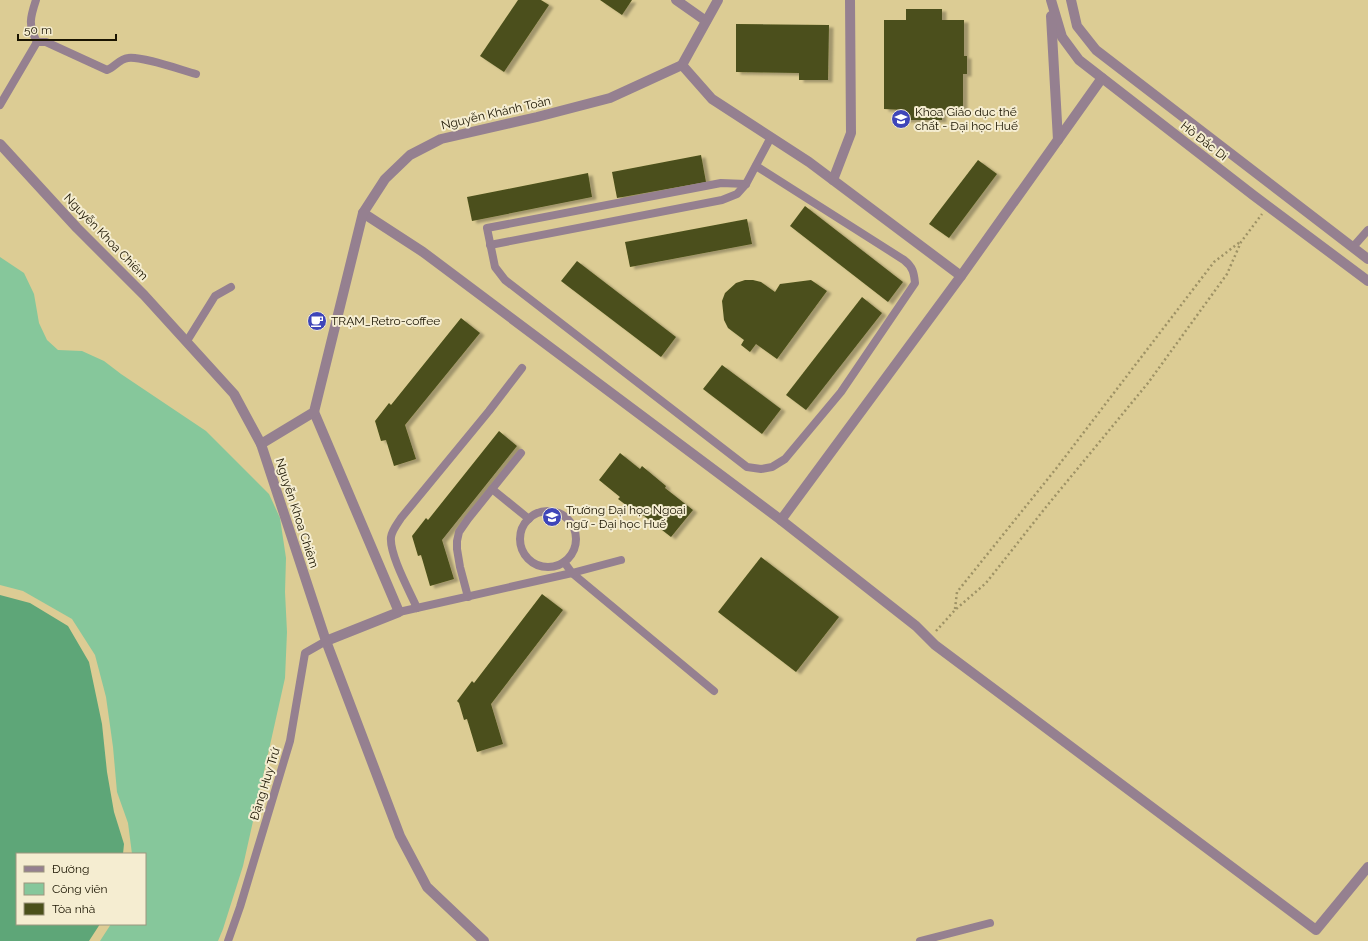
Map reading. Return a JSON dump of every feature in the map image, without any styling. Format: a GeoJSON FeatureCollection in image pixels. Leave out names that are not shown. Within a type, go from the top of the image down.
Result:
{"type":"FeatureCollection","features":[{"type":"Feature","properties":{"kind":"street"},"geometry":{"type":"LineString","coordinates":[[676,0],[706,22]]}},
{"type":"Feature","properties":{"kind":"street"},"geometry":{"type":"LineString","coordinates":[[718,0],[682,65],[712,99],[809,162],[961,276]]}},
{"type":"Feature","properties":{"kind":"street"},"geometry":{"type":"LineString","coordinates":[[833,180],[851,133],[850,0]]}},
{"type":"Feature","properties":{"kind":"street"},"geometry":{"type":"LineString","coordinates":[[1051,0],[1058,140]]}},
{"type":"Feature","properties":{"kind":"street","name":"Hồ Đắc Di"},"geometry":{"type":"LineString","coordinates":[[1051,0],[1062,37],[1079,60],[1368,281]]}},
{"type":"Feature","properties":{"kind":"street","name":"Hồ Đắc Di"},"geometry":{"type":"LineString","coordinates":[[1072,0],[1077,26],[1096,50],[1368,258]]}},
{"type":"Feature","properties":{"kind":"street"},"geometry":{"type":"LineString","coordinates":[[1062,37],[1077,26]]}},
{"type":"Feature","properties":{"kind":"street","name":"Nguyễn Khánh Toàn"},"geometry":{"type":"LineString","coordinates":[[314,412],[363,214],[385,178],[410,155],[441,139],[537,117],[610,98],[682,65]]}},
{"type":"Feature","properties":{"kind":"street"},"geometry":{"type":"LineString","coordinates":[[781,520],[961,276],[1102,78]]}},
{"type":"Feature","properties":{"kind":"street"},"geometry":{"type":"LineString","coordinates":[[1140,108],[1151,93]]}},
{"type":"Feature","properties":{"kind":"street","name":"Nguyễn Khoa Chiêm"},"geometry":{"type":"LineString","coordinates":[[0,144],[78,228],[144,295],[234,394],[261,444],[326,641],[400,836],[427,887],[484,941]]}},
{"type":"Feature","properties":{"kind":"street"},"geometry":{"type":"LineString","coordinates":[[363,214],[423,252],[781,520],[916,626],[930,639],[1316,930],[1368,867]]}},
{"type":"Feature","properties":{"kind":"street"},"geometry":{"type":"LineString","coordinates":[[1341,261],[1353,247]]}},
{"type":"Feature","properties":{"kind":"street"},"geometry":{"type":"LineString","coordinates":[[261,444],[314,412],[399,612],[326,641]]}},
{"type":"Feature","properties":{"kind":"lane"},"geometry":{"type":"LineString","coordinates":[[36,0],[30,18],[30,26],[31,32],[37,42]]}},
{"type":"Feature","properties":{"kind":"lane"},"geometry":{"type":"LineString","coordinates":[[37,42],[46,42],[107,70],[113,68],[122,60],[129,57],[196,74]]}},
{"type":"Feature","properties":{"kind":"lane"},"geometry":{"type":"LineString","coordinates":[[0,105],[37,42]]}},
{"type":"Feature","properties":{"kind":"lane"},"geometry":{"type":"LineString","coordinates":[[490,245],[722,200],[736,194],[746,184],[771,137]]}},
{"type":"Feature","properties":{"kind":"lane"},"geometry":{"type":"LineString","coordinates":[[746,184],[721,183],[487,228],[495,267],[505,280],[747,467],[761,469],[772,467],[785,459],[841,392],[916,284],[911,266],[904,260],[756,166]]}},
{"type":"Feature","properties":{"kind":"lane"},"geometry":{"type":"LineString","coordinates":[[1353,247],[1368,230]]}},
{"type":"Feature","properties":{"kind":"lane"},"geometry":{"type":"LineString","coordinates":[[187,341],[215,296],[231,287]]}},
{"type":"Feature","properties":{"kind":"lane"},"geometry":{"type":"LineString","coordinates":[[417,608],[394,556],[391,537],[394,529],[522,368]]}},
{"type":"Feature","properties":{"kind":"lane"},"geometry":{"type":"LineString","coordinates":[[468,597],[460,567],[457,541],[459,532],[521,453]]}},
{"type":"Feature","properties":{"kind":"lane"},"geometry":{"type":"LineString","coordinates":[[492,489],[529,519]]}},
{"type":"Feature","properties":{"kind":"lane"},"geometry":{"type":"LineString","coordinates":[[540,512],[553,512],[564,516],[571,523],[576,533],[576,544],[572,554],[564,562],[554,566],[543,566],[533,562],[525,555],[521,545],[521,534],[524,524],[529,519],[540,512]]}},
{"type":"Feature","properties":{"kind":"lane"},"geometry":{"type":"LineString","coordinates":[[399,612],[572,574],[621,560]]}},
{"type":"Feature","properties":{"kind":"lane"},"geometry":{"type":"LineString","coordinates":[[564,562],[572,574],[714,691]]}},
{"type":"Feature","properties":{"kind":"lane","name":"Đặng Huy Trứ"},"geometry":{"type":"LineString","coordinates":[[228,941],[240,907],[290,741],[305,653],[326,641]]}},
{"type":"Feature","properties":{"kind":"lane"},"geometry":{"type":"LineString","coordinates":[[920,941],[990,923]]}},
{"type":"Feature","properties":{"kind":"path"},"geometry":{"type":"LineString","coordinates":[[930,639],[955,610],[986,583],[1046,507],[1148,383],[1227,274],[1241,242],[1268,206]]}},
{"type":"Feature","properties":{"kind":"path"},"geometry":{"type":"LineString","coordinates":[[955,610],[957,592],[1055,470],[1214,262],[1241,242]]}},
{"type":"Feature","properties":{"kind":"green space"},"geometry":{"type":"Polygon","coordinates":[[[0,257],[24,273],[34,294],[39,323],[47,340],[58,350],[82,351],[104,361],[206,431],[269,494],[280,518],[286,558],[285,592],[287,632],[285,678],[243,866],[218,941],[100,941],[110,925],[146,925],[146,853],[132,853],[128,823],[117,792],[113,747],[106,697],[95,655],[72,619],[23,591],[0,585],[0,257]]]}},
{"type":"Feature","properties":{"kind":"green space"},"geometry":{"type":"Polygon","coordinates":[[[0,595],[30,603],[68,626],[89,662],[102,724],[107,772],[114,812],[124,844],[123,853],[16,853],[16,925],[99,925],[89,941],[0,941],[0,595]]]}},
{"type":"Feature","properties":{"kind":"building"},"geometry":{"type":"Polygon","coordinates":[[[518,0],[541,0],[549,5],[504,72],[480,56],[518,0]]]}},
{"type":"Feature","properties":{"kind":"building"},"geometry":{"type":"Polygon","coordinates":[[[600,0],[632,0],[622,15],[600,0]]]}},
{"type":"Feature","properties":{"kind":"building"},"geometry":{"type":"Polygon","coordinates":[[[906,9],[942,9],[942,20],[964,20],[964,56],[967,56],[967,74],[963,74],[963,110],[942,110],[942,120],[905,120],[905,110],[884,109],[884,20],[906,20],[906,9]]]}},
{"type":"Feature","properties":{"kind":"building"},"geometry":{"type":"Polygon","coordinates":[[[736,24],[829,25],[828,80],[799,80],[799,73],[736,72],[736,24]]]}},
{"type":"Feature","properties":{"kind":"building"},"geometry":{"type":"Polygon","coordinates":[[[701,155],[706,182],[617,198],[612,172],[701,155]]]}},
{"type":"Feature","properties":{"kind":"building"},"geometry":{"type":"Polygon","coordinates":[[[978,160],[997,174],[949,238],[929,224],[978,160]]]}},
{"type":"Feature","properties":{"kind":"building"},"geometry":{"type":"Polygon","coordinates":[[[588,173],[592,197],[472,221],[467,197],[588,173]]]}},
{"type":"Feature","properties":{"kind":"building"},"geometry":{"type":"Polygon","coordinates":[[[805,206],[903,282],[888,302],[790,226],[805,206]]]}},
{"type":"Feature","properties":{"kind":"building"},"geometry":{"type":"Polygon","coordinates":[[[747,219],[752,244],[630,267],[625,242],[747,219]]]}},
{"type":"Feature","properties":{"kind":"building"},"geometry":{"type":"Polygon","coordinates":[[[577,261],[676,337],[661,357],[561,281],[577,261]]]}},
{"type":"Feature","properties":{"kind":"building"},"geometry":{"type":"Polygon","coordinates":[[[745,280],[761,282],[775,292],[780,284],[811,280],[827,291],[777,359],[756,344],[750,352],[741,345],[744,340],[728,328],[724,320],[722,301],[725,293],[736,283],[745,280]]]}},
{"type":"Feature","properties":{"kind":"building"},"geometry":{"type":"Polygon","coordinates":[[[862,297],[882,313],[806,410],[786,395],[862,297]]]}},
{"type":"Feature","properties":{"kind":"building"},"geometry":{"type":"Polygon","coordinates":[[[461,318],[480,333],[405,425],[416,459],[394,466],[386,440],[381,441],[375,421],[389,403],[391,405],[461,318]]]}},
{"type":"Feature","properties":{"kind":"building"},"geometry":{"type":"Polygon","coordinates":[[[722,365],[781,409],[762,434],[703,389],[722,365]]]}},
{"type":"Feature","properties":{"kind":"building"},"geometry":{"type":"Polygon","coordinates":[[[499,431],[517,446],[442,540],[454,579],[430,586],[421,555],[418,556],[412,536],[426,518],[428,520],[499,431]]]}},
{"type":"Feature","properties":{"kind":"building"},"geometry":{"type":"Polygon","coordinates":[[[620,453],[640,469],[642,466],[666,486],[665,488],[693,510],[671,537],[639,512],[638,514],[618,499],[620,497],[599,480],[620,453]]]}},
{"type":"Feature","properties":{"kind":"building"},"geometry":{"type":"Polygon","coordinates":[[[761,557],[839,617],[796,672],[718,612],[761,557]]]}},
{"type":"Feature","properties":{"kind":"building"},"geometry":{"type":"Polygon","coordinates":[[[542,594],[563,610],[491,704],[503,744],[477,752],[467,719],[464,720],[457,701],[472,681],[474,683],[542,594]]]}},
{"type":"Feature","properties":{"kind":"place","name":"Khoa Giáo dục thể chất - Đại học Huế"},"geometry":{"type":"Point","coordinates":[901,119]}},
{"type":"Feature","properties":{"kind":"place","name":"TRẠM_Retro-coffee"},"geometry":{"type":"Point","coordinates":[317,321]}},
{"type":"Feature","properties":{"kind":"place","name":"Trường Đại học Ngoại ngữ - Đại học Huế"},"geometry":{"type":"Point","coordinates":[552,517]}}]}
